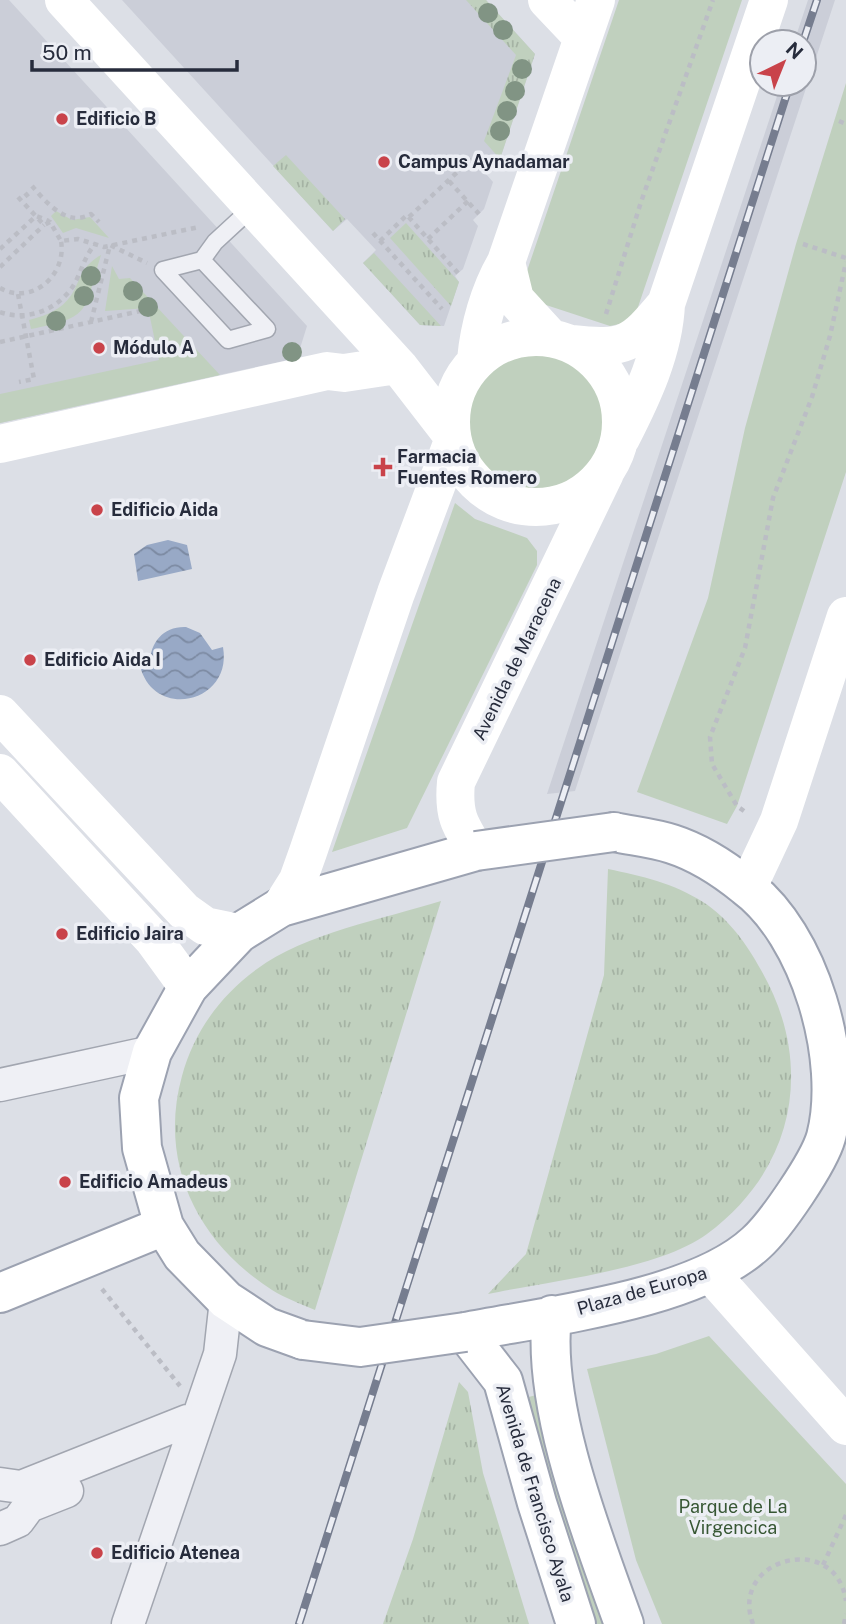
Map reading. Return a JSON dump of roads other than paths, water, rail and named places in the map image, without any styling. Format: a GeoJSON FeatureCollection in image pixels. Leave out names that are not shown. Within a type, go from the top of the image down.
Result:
{"type":"FeatureCollection","features":[{"type":"Feature","properties":{"kind":"main road"},"geometry":{"type":"LineString","coordinates":[[64,0],[398,367],[452,438],[463,467],[483,489],[511,503],[538,507],[562,503],[587,490],[614,455],[621,415],[615,389],[592,357],[560,340],[515,299],[506,262]]}},
{"type":"Feature","properties":{"kind":"main road"},"geometry":{"type":"LineString","coordinates":[[547,0],[583,38]]}},
{"type":"Feature","properties":{"kind":"main road"},"geometry":{"type":"LineString","coordinates":[[474,363],[495,282],[506,262],[596,0]]}},
{"type":"Feature","properties":{"kind":"main road","name":"Avenida de Maracena"},"geometry":{"type":"LineString","coordinates":[[476,851],[458,822],[453,807],[456,782],[586,519],[638,405],[665,328],[666,304],[769,0]]}},
{"type":"Feature","properties":{"kind":"main road"},"geometry":{"type":"LineString","coordinates":[[327,371],[333,361],[342,331],[340,302]]}},
{"type":"Feature","properties":{"kind":"main road","name":"Avenida de Maracena"},"geometry":{"type":"LineString","coordinates":[[560,340],[606,348],[632,341],[666,304]]}},
{"type":"Feature","properties":{"kind":"main road"},"geometry":{"type":"LineString","coordinates":[[281,907],[298,880],[452,438],[451,410],[461,379],[474,363],[505,341],[560,340]]}},
{"type":"Feature","properties":{"kind":"main road"},"geometry":{"type":"LineString","coordinates":[[0,444],[327,371],[344,373],[474,363]]}},
{"type":"Feature","properties":{"kind":"main road"},"geometry":{"type":"LineString","coordinates":[[748,887],[779,821],[846,616]]}},
{"type":"Feature","properties":{"kind":"main road"},"geometry":{"type":"LineString","coordinates":[[0,715],[184,911],[205,926],[239,933]]}},
{"type":"Feature","properties":{"kind":"main road"},"geometry":{"type":"LineString","coordinates":[[0,773],[153,939],[187,987]]}},
{"type":"Feature","properties":{"kind":"main road","name":"Plaza de Europa"},"geometry":{"type":"LineString","coordinates":[[614,832],[672,844],[715,865],[748,887],[782,925],[836,1018],[833,1081],[826,1137],[804,1180],[757,1242],[711,1274],[630,1298],[551,1315],[465,1332],[360,1347],[303,1339],[267,1327],[226,1300],[182,1255],[164,1226],[142,1148],[139,1098],[152,1052],[187,987],[239,933],[281,907],[476,851],[614,832]]}},
{"type":"Feature","properties":{"kind":"main road"},"geometry":{"type":"LineString","coordinates":[[0,1293],[164,1226]]}},
{"type":"Feature","properties":{"kind":"main road"},"geometry":{"type":"LineString","coordinates":[[711,1274],[846,1426]]}},
{"type":"Feature","properties":{"kind":"main road"},"geometry":{"type":"LineString","coordinates":[[551,1315],[548,1342],[551,1383],[581,1498],[624,1624]]}},
{"type":"Feature","properties":{"kind":"main road","name":"Avenida de Francisco Ayala"},"geometry":{"type":"LineString","coordinates":[[465,1332],[503,1381],[537,1503],[576,1624]]}},
{"type":"Feature","properties":{"kind":"street"},"geometry":{"type":"LineString","coordinates":[[0,1085],[152,1052]]}},
{"type":"Feature","properties":{"kind":"street"},"geometry":{"type":"LineString","coordinates":[[128,1624],[220,1354],[226,1300]]}},
{"type":"Feature","properties":{"kind":"street"},"geometry":{"type":"LineString","coordinates":[[0,1484],[21,1487],[187,1421],[192,1438]]}},
{"type":"Feature","properties":{"kind":"street"},"geometry":{"type":"LineString","coordinates":[[0,1529],[18,1521],[29,1506],[176,1448],[192,1438]]}},
{"type":"Feature","properties":{"kind":"lane"},"geometry":{"type":"LineString","coordinates":[[202,260],[267,329],[228,340],[163,271],[202,260],[215,242],[253,207]]}},
{"type":"Feature","properties":{"kind":"water"},"geometry":{"type":"Polygon","coordinates":[[[168,540],[187,545],[192,569],[138,581],[134,554],[147,545],[168,540]]]}},
{"type":"Feature","properties":{"kind":"water"},"geometry":{"type":"Polygon","coordinates":[[[186,627],[200,633],[212,650],[223,647],[223,666],[216,681],[205,692],[190,698],[175,699],[160,694],[148,683],[140,666],[150,663],[153,648],[165,632],[186,627]]]}},
{"type":"Feature","properties":{"kind":"railway"},"geometry":{"type":"LineString","coordinates":[[808,28],[817,0]]}},
{"type":"Feature","properties":{"kind":"railway"},"geometry":{"type":"LineString","coordinates":[[299,1624],[786,98]]}},
{"type":"Feature","properties":{"kind":"place","name":"Edificio B"},"geometry":{"type":"Point","coordinates":[62,119]}},
{"type":"Feature","properties":{"kind":"place","name":"Campus Aynadamar"},"geometry":{"type":"Point","coordinates":[384,162]}},
{"type":"Feature","properties":{"kind":"place","name":"Módulo A"},"geometry":{"type":"Point","coordinates":[99,348]}},
{"type":"Feature","properties":{"kind":"place","name":"Farmacia Fuentes Romero"},"geometry":{"type":"Point","coordinates":[383,467]}},
{"type":"Feature","properties":{"kind":"place","name":"Edificio Aida"},"geometry":{"type":"Point","coordinates":[97,510]}},
{"type":"Feature","properties":{"kind":"place","name":"Edificio Aida I"},"geometry":{"type":"Point","coordinates":[30,660]}},
{"type":"Feature","properties":{"kind":"place","name":"Edificio Jaira"},"geometry":{"type":"Point","coordinates":[62,934]}},
{"type":"Feature","properties":{"kind":"place","name":"Edificio Amadeus"},"geometry":{"type":"Point","coordinates":[65,1182]}},
{"type":"Feature","properties":{"kind":"place","name":"Edificio Atenea"},"geometry":{"type":"Point","coordinates":[97,1553]}},
{"type":"Feature","properties":{"kind":"park label","name":"Parque de La Virgencica"},"geometry":{"type":"Point","coordinates":[733,1517]}}]}
